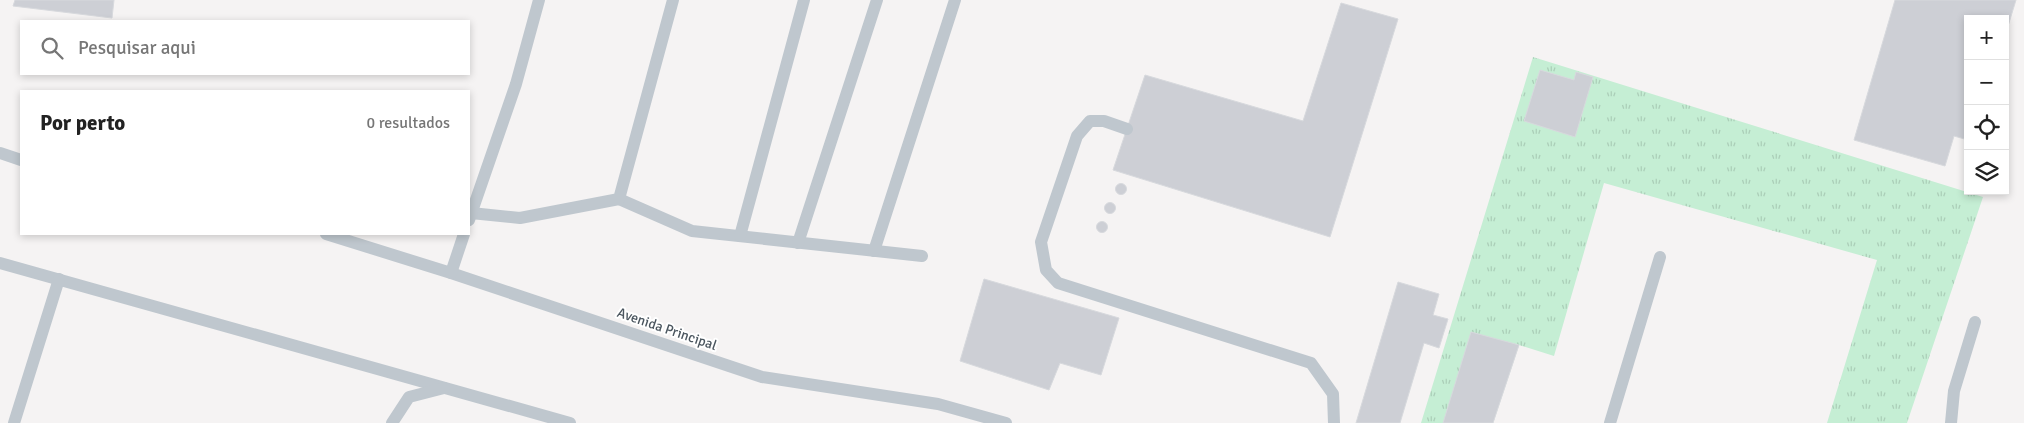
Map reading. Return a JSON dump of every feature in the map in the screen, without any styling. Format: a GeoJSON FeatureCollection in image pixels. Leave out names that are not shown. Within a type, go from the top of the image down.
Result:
{"type":"FeatureCollection","features":[{"type":"Feature","properties":{"kind":"lane"},"geometry":{"type":"LineString","coordinates":[[539,0],[516,84],[470,217],[520,218],[619,199],[692,231],[922,256]]}},
{"type":"Feature","properties":{"kind":"lane"},"geometry":{"type":"LineString","coordinates":[[619,199],[673,0]]}},
{"type":"Feature","properties":{"kind":"lane"},"geometry":{"type":"LineString","coordinates":[[740,236],[804,0]]}},
{"type":"Feature","properties":{"kind":"lane"},"geometry":{"type":"LineString","coordinates":[[798,243],[877,0]]}},
{"type":"Feature","properties":{"kind":"lane"},"geometry":{"type":"LineString","coordinates":[[874,251],[955,0]]}},
{"type":"Feature","properties":{"kind":"lane"},"geometry":{"type":"LineString","coordinates":[[1127,129],[1104,121],[1090,121],[1077,136],[1041,242],[1046,270],[1058,283],[1311,363],[1333,394],[1334,423]]}},
{"type":"Feature","properties":{"kind":"lane"},"geometry":{"type":"LineString","coordinates":[[0,153],[20,160]]}},
{"type":"Feature","properties":{"kind":"lane","name":"Avenida Principal"},"geometry":{"type":"LineString","coordinates":[[329,235],[451,273],[762,377],[938,404],[1006,423]]}},
{"type":"Feature","properties":{"kind":"lane"},"geometry":{"type":"LineString","coordinates":[[451,273],[464,235]]}},
{"type":"Feature","properties":{"kind":"lane"},"geometry":{"type":"LineString","coordinates":[[1610,423],[1660,257]]}},
{"type":"Feature","properties":{"kind":"lane"},"geometry":{"type":"LineString","coordinates":[[0,263],[564,422]]}},
{"type":"Feature","properties":{"kind":"lane"},"geometry":{"type":"LineString","coordinates":[[14,423],[59,279]]}},
{"type":"Feature","properties":{"kind":"lane"},"geometry":{"type":"LineString","coordinates":[[1951,423],[1954,391],[1975,322]]}},
{"type":"Feature","properties":{"kind":"lane"},"geometry":{"type":"LineString","coordinates":[[392,423],[409,397],[444,388]]}},
{"type":"Feature","properties":{"kind":"green space"},"geometry":{"type":"Polygon","coordinates":[[[1533,57],[1964,191],[1964,195],[1983,197],[1907,423],[1827,423],[1877,260],[1604,183],[1554,356],[1519,345],[1493,423],[1421,423],[1533,57]]]}},
{"type":"Feature","properties":{"kind":"building"},"geometry":{"type":"Polygon","coordinates":[[[15,0],[114,0],[112,18],[13,6],[15,0]]]}},
{"type":"Feature","properties":{"kind":"building"},"geometry":{"type":"Polygon","coordinates":[[[1895,0],[2016,0],[2009,23],[2009,15],[1964,15],[1964,139],[1954,136],[1945,166],[1854,140],[1895,0]]]}},
{"type":"Feature","properties":{"kind":"building"},"geometry":{"type":"Polygon","coordinates":[[[1341,3],[1398,19],[1330,237],[1113,170],[1145,75],[1303,121],[1341,3]]]}},
{"type":"Feature","properties":{"kind":"building"},"geometry":{"type":"Polygon","coordinates":[[[1540,70],[1574,80],[1576,72],[1593,77],[1575,137],[1524,121],[1540,70]]]}},
{"type":"Feature","properties":{"kind":"building"},"geometry":{"type":"Polygon","coordinates":[[[1121,183],[1127,189],[1121,195],[1115,189],[1121,183]]]}},
{"type":"Feature","properties":{"kind":"building"},"geometry":{"type":"Polygon","coordinates":[[[1110,202],[1116,208],[1110,214],[1104,208],[1110,202]]]}},
{"type":"Feature","properties":{"kind":"building"},"geometry":{"type":"Polygon","coordinates":[[[1102,221],[1108,227],[1102,233],[1096,227],[1102,221]]]}},
{"type":"Feature","properties":{"kind":"building"},"geometry":{"type":"Polygon","coordinates":[[[984,279],[1119,318],[1101,375],[1060,363],[1049,390],[960,361],[984,279]]]}},
{"type":"Feature","properties":{"kind":"building"},"geometry":{"type":"Polygon","coordinates":[[[1398,282],[1439,294],[1433,315],[1448,319],[1439,348],[1424,343],[1400,423],[1356,423],[1398,282]]]}},
{"type":"Feature","properties":{"kind":"building"},"geometry":{"type":"Polygon","coordinates":[[[1471,332],[1519,345],[1493,423],[1443,423],[1471,332]]]}}]}
